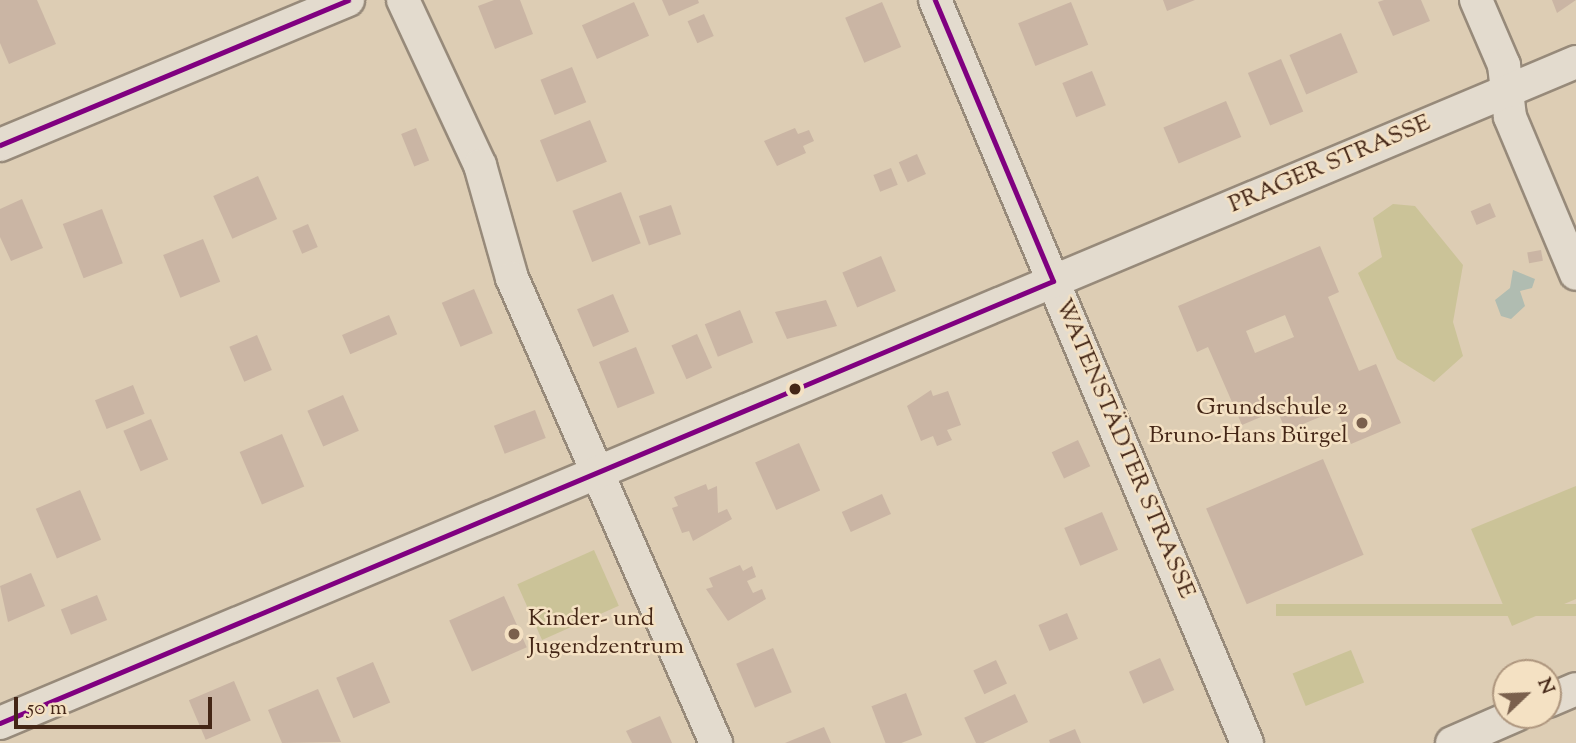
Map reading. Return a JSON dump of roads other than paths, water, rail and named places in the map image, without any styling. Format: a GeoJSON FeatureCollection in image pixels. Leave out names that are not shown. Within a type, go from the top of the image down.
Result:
{"type":"FeatureCollection","features":[{"type":"Feature","properties":{"kind":"street"},"geometry":{"type":"LineString","coordinates":[[0,145],[348,0]]}},
{"type":"Feature","properties":{"kind":"street"},"geometry":{"type":"LineString","coordinates":[[403,0],[480,165],[512,278],[600,470],[716,743]]}},
{"type":"Feature","properties":{"kind":"street","name":"WATENSTÄDTER STRASSE"},"geometry":{"type":"LineString","coordinates":[[935,0],[1247,743]]}},
{"type":"Feature","properties":{"kind":"street"},"geometry":{"type":"LineString","coordinates":[[1476,0],[1504,65],[1510,117],[1576,274]]}},
{"type":"Feature","properties":{"kind":"street","name":"PRAGER STRASSE"},"geometry":{"type":"LineString","coordinates":[[0,723],[1576,62]]}},
{"type":"Feature","properties":{"kind":"street"},"geometry":{"type":"LineString","coordinates":[[1452,743],[1492,726]]}},
{"type":"Feature","properties":{"kind":"place","name":"Grundschule 2 Bruno-Hans Bürgel"},"geometry":{"type":"Point","coordinates":[1362,423]}},
{"type":"Feature","properties":{"kind":"place","name":"Kinder- und Jugendzentrum"},"geometry":{"type":"Point","coordinates":[514,634]}}]}
